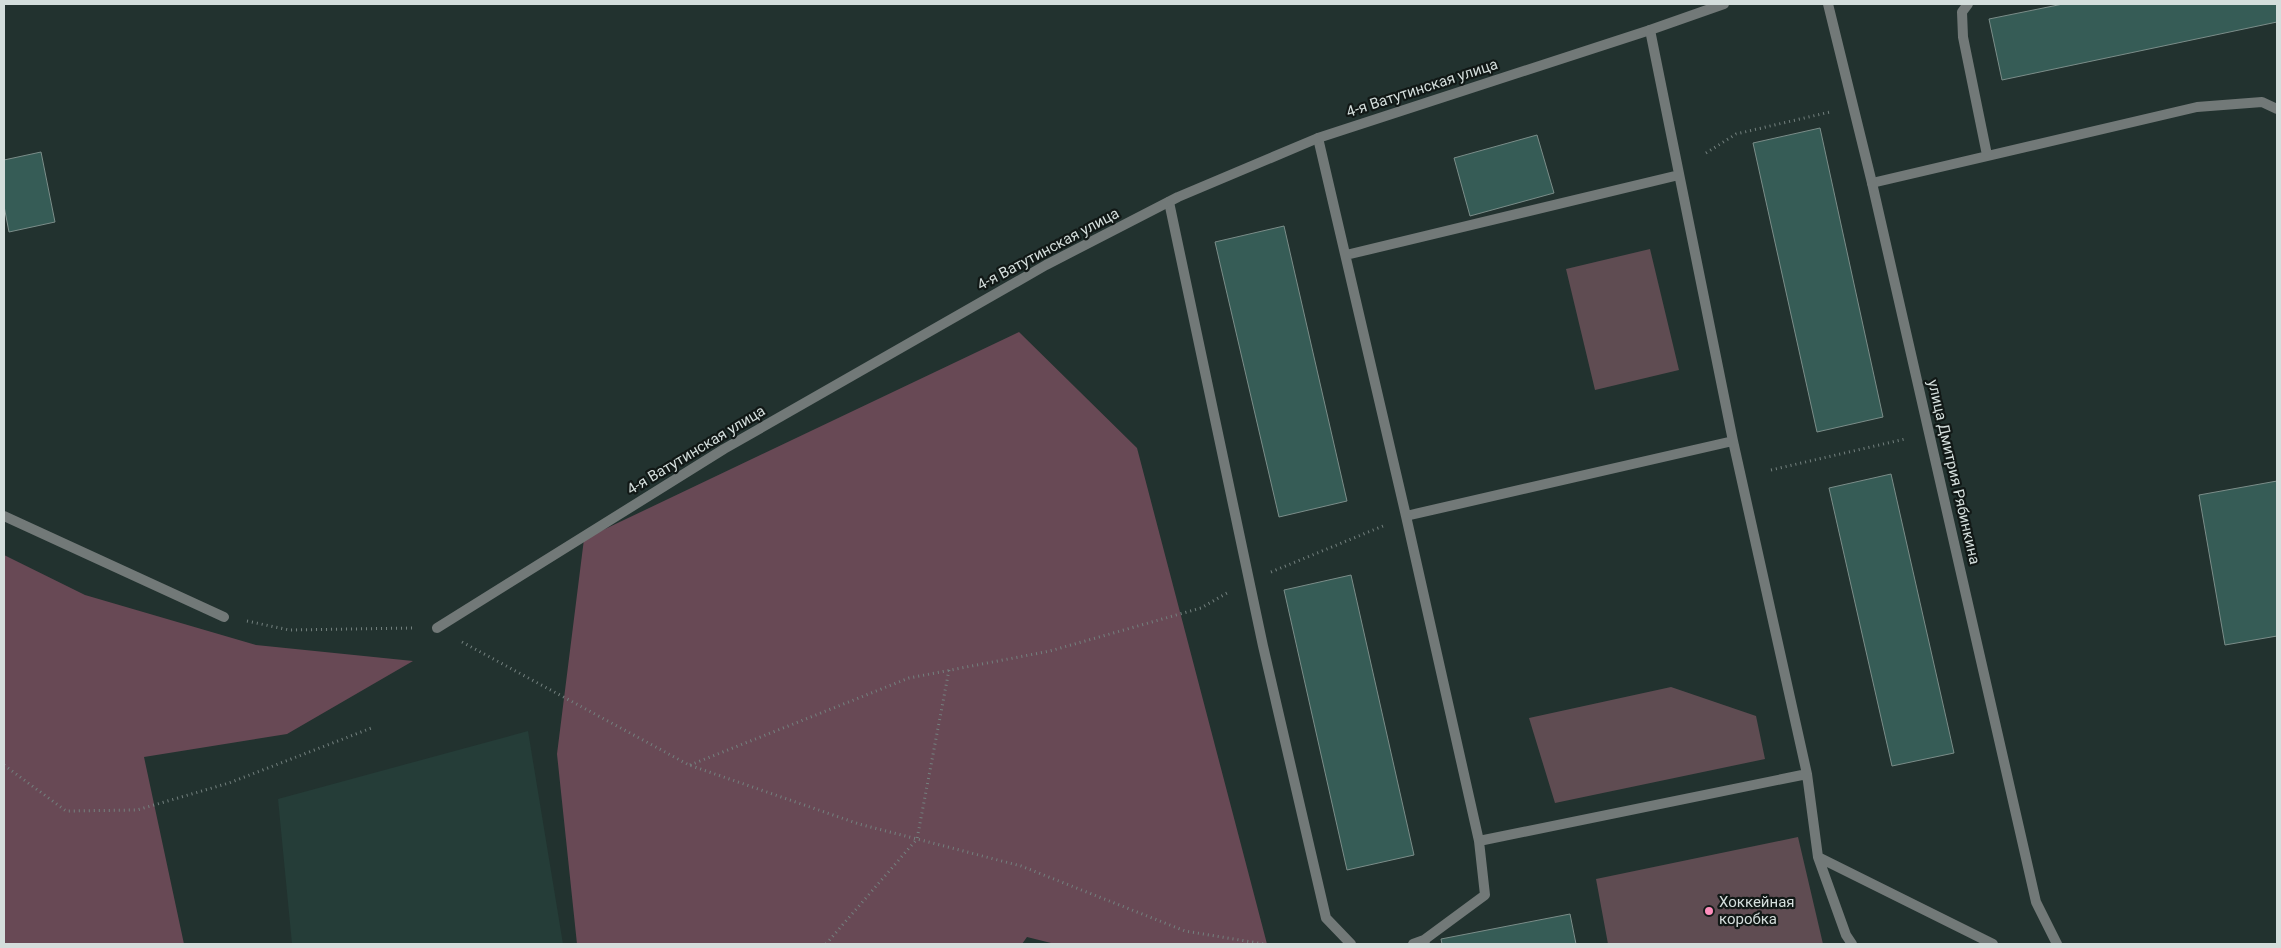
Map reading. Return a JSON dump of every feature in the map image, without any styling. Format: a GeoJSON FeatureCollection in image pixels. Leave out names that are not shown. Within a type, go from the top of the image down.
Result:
{"type":"FeatureCollection","features":[{"type":"Feature","properties":{"kind":"street","name":"4-я Ватутинская улица"},"geometry":{"type":"LineString","coordinates":[[437,628],[733,444],[1046,265],[1169,202],[1318,138],[1724,4]]}},
{"type":"Feature","properties":{"kind":"street","name":"улица Дмитрия Рябинкина"},"geometry":{"type":"LineString","coordinates":[[1828,4],[1872,183],[2036,902],[2057,944]]}},
{"type":"Feature","properties":{"kind":"street"},"geometry":{"type":"LineString","coordinates":[[1968,4],[1962,12],[1963,37],[1986,155]]}},
{"type":"Feature","properties":{"kind":"street"},"geometry":{"type":"LineString","coordinates":[[1650,30],[1733,441],[1807,774],[1818,857],[1846,935],[1852,944]]}},
{"type":"Feature","properties":{"kind":"street"},"geometry":{"type":"LineString","coordinates":[[1872,183],[2197,107],[2262,102],[2277,109]]}},
{"type":"Feature","properties":{"kind":"street"},"geometry":{"type":"LineString","coordinates":[[1318,138],[1479,841],[1484,895],[1424,942],[1413,944]]}},
{"type":"Feature","properties":{"kind":"street"},"geometry":{"type":"LineString","coordinates":[[1346,256],[1679,175]]}},
{"type":"Feature","properties":{"kind":"street"},"geometry":{"type":"LineString","coordinates":[[1169,202],[1249,581],[1326,918],[1351,944]]}},
{"type":"Feature","properties":{"kind":"street"},"geometry":{"type":"LineString","coordinates":[[1406,516],[1733,441]]}},
{"type":"Feature","properties":{"kind":"street"},"geometry":{"type":"LineString","coordinates":[[4,516],[224,617]]}},
{"type":"Feature","properties":{"kind":"street"},"geometry":{"type":"LineString","coordinates":[[1479,841],[1807,774]]}},
{"type":"Feature","properties":{"kind":"street"},"geometry":{"type":"LineString","coordinates":[[1818,857],[1994,944]]}},
{"type":"Feature","properties":{"kind":"path"},"geometry":{"type":"LineString","coordinates":[[1706,154],[1736,134],[1831,112]]}},
{"type":"Feature","properties":{"kind":"path"},"geometry":{"type":"LineString","coordinates":[[1771,470],[1909,438]]}},
{"type":"Feature","properties":{"kind":"path"},"geometry":{"type":"LineString","coordinates":[[689,765],[909,678],[1050,651],[1201,608],[1249,581],[1406,516]]}},
{"type":"Feature","properties":{"kind":"path"},"geometry":{"type":"LineString","coordinates":[[224,617],[289,630],[437,628],[689,765],[859,824],[1021,866],[1185,931],[1264,944]]}},
{"type":"Feature","properties":{"kind":"path"},"geometry":{"type":"LineString","coordinates":[[826,944],[917,839],[949,670]]}},
{"type":"Feature","properties":{"kind":"path"},"geometry":{"type":"LineString","coordinates":[[4,765],[66,811],[137,810],[229,783],[374,727]]}},
{"type":"Feature","properties":{"kind":"shaded area"},"geometry":{"type":"Polygon","coordinates":[[[1650,249],[1679,370],[1595,390],[1566,269],[1650,249]]]}},
{"type":"Feature","properties":{"kind":"shaded area"},"geometry":{"type":"Polygon","coordinates":[[[1019,332],[1137,448],[1267,944],[1055,944],[1027,937],[1022,944],[577,944],[557,754],[584,539],[1019,332]]]}},
{"type":"Feature","properties":{"kind":"shaded area"},"geometry":{"type":"Polygon","coordinates":[[[4,555],[85,595],[256,645],[413,661],[287,734],[144,757],[184,944],[4,944],[4,555]]]}},
{"type":"Feature","properties":{"kind":"shaded area"},"geometry":{"type":"Polygon","coordinates":[[[1671,687],[1756,716],[1765,759],[1555,803],[1529,718],[1671,687]]]}},
{"type":"Feature","properties":{"kind":"shaded area"},"geometry":{"type":"Polygon","coordinates":[[[528,731],[563,944],[292,944],[278,799],[528,731]]]}},
{"type":"Feature","properties":{"kind":"shaded area","name":"Хоккейная коробка"},"geometry":{"type":"Polygon","coordinates":[[[1798,837],[1823,944],[1608,944],[1596,879],[1798,837]]]}},
{"type":"Feature","properties":{"kind":"building"},"geometry":{"type":"Polygon","coordinates":[[[2063,4],[2277,4],[2277,22],[2002,80],[1989,19],[2063,4]]]}},
{"type":"Feature","properties":{"kind":"building"},"geometry":{"type":"Polygon","coordinates":[[[1820,128],[1883,417],[1817,432],[1753,143],[1820,128]]]}},
{"type":"Feature","properties":{"kind":"building"},"geometry":{"type":"Polygon","coordinates":[[[1537,135],[1554,193],[1470,216],[1454,158],[1537,135]]]}},
{"type":"Feature","properties":{"kind":"building"},"geometry":{"type":"Polygon","coordinates":[[[41,152],[55,222],[9,232],[4,206],[4,160],[41,152]]]}},
{"type":"Feature","properties":{"kind":"building"},"geometry":{"type":"Polygon","coordinates":[[[1284,226],[1347,501],[1279,517],[1215,242],[1284,226]]]}},
{"type":"Feature","properties":{"kind":"building"},"geometry":{"type":"Polygon","coordinates":[[[1891,474],[1954,753],[1892,766],[1829,488],[1891,474]]]}},
{"type":"Feature","properties":{"kind":"building"},"geometry":{"type":"Polygon","coordinates":[[[2277,481],[2277,636],[2225,645],[2199,495],[2277,481]]]}},
{"type":"Feature","properties":{"kind":"building"},"geometry":{"type":"Polygon","coordinates":[[[1351,575],[1414,855],[1347,870],[1284,590],[1351,575]]]}},
{"type":"Feature","properties":{"kind":"building"},"geometry":{"type":"Polygon","coordinates":[[[1570,914],[1576,944],[1442,944],[1441,939],[1570,914]]]}},
{"type":"Feature","properties":{"kind":"place","name":"Хоккейная коробка"},"geometry":{"type":"Point","coordinates":[1709,911]}}]}
